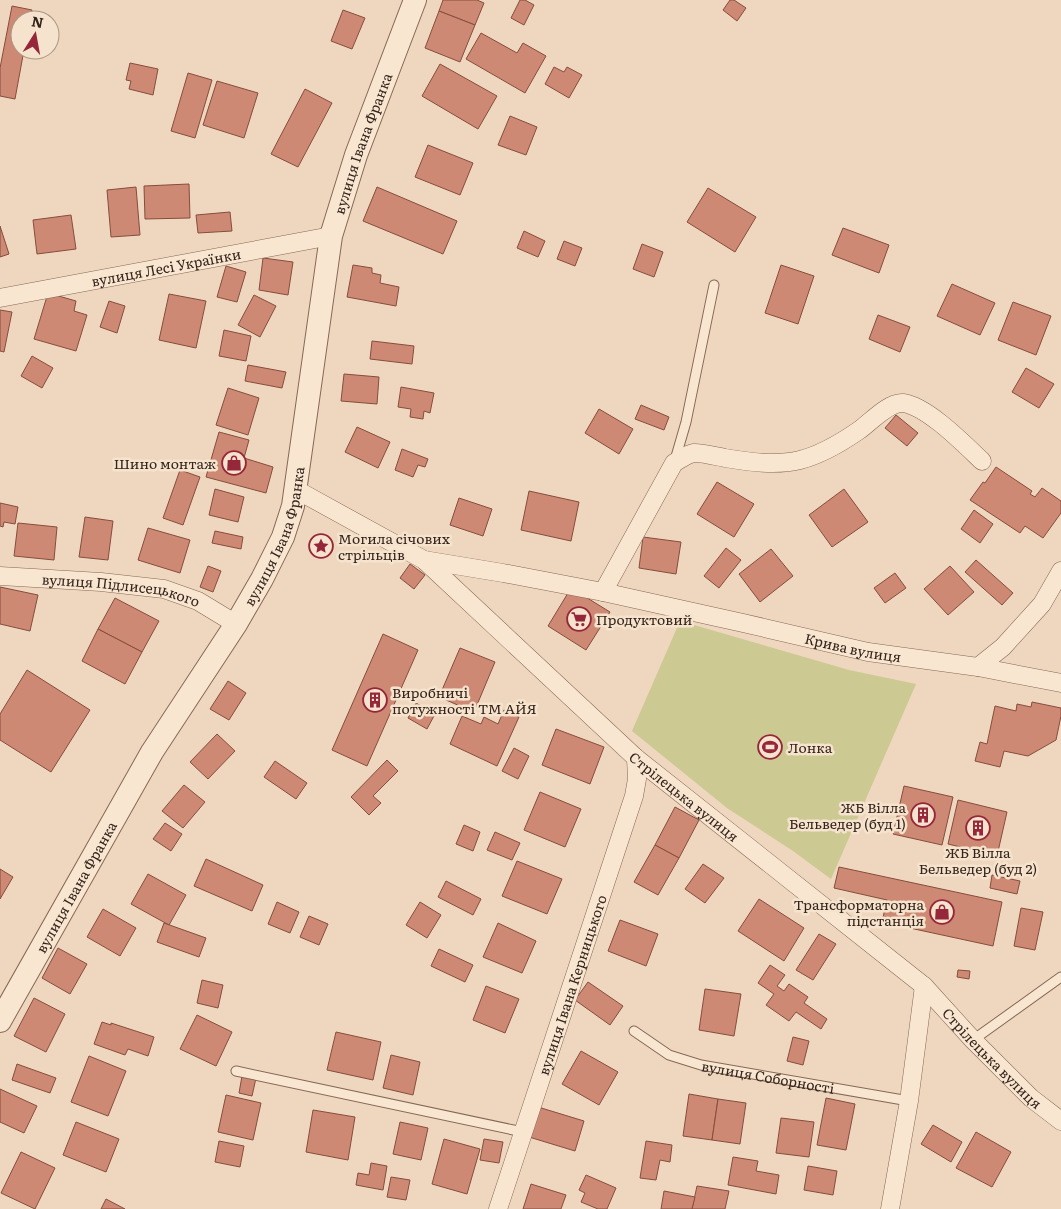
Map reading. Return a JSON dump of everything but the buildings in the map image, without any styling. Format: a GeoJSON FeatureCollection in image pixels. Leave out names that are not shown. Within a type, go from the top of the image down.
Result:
{"type":"FeatureCollection","features":[{"type":"Feature","properties":{"kind":"street","name":"вулиця Івана Франка"},"geometry":{"type":"LineString","coordinates":[[0,1021],[152,752],[236,624],[283,537],[293,506],[296,489],[331,236],[356,155],[415,0]]}},
{"type":"Feature","properties":{"kind":"street","name":"вулиця Лесі Українки"},"geometry":{"type":"LineString","coordinates":[[0,298],[331,236]]}},
{"type":"Feature","properties":{"kind":"street"},"geometry":{"type":"LineString","coordinates":[[603,592],[674,463],[687,455],[695,453],[771,463],[801,460],[832,446],[858,431],[892,405],[900,403],[909,404],[952,432],[982,461]]}},
{"type":"Feature","properties":{"kind":"street","name":"Стрілецька вулиця"},"geometry":{"type":"LineString","coordinates":[[296,489],[424,560],[636,758],[924,986],[973,1040],[1031,1098],[1061,1121]]}},
{"type":"Feature","properties":{"kind":"street","name":"Крива вулиця"},"geometry":{"type":"LineString","coordinates":[[424,560],[603,592],[868,652],[978,667],[1061,682]]}},
{"type":"Feature","properties":{"kind":"street"},"geometry":{"type":"LineString","coordinates":[[978,667],[1003,647],[1042,604],[1061,571]]}},
{"type":"Feature","properties":{"kind":"street","name":"вулиця Підлисецького"},"geometry":{"type":"LineString","coordinates":[[0,576],[102,582],[164,589],[198,601],[236,624]]}},
{"type":"Feature","properties":{"kind":"street","name":"вулиця Івана Керницького"},"geometry":{"type":"LineString","coordinates":[[498,1209],[634,796],[637,778],[636,758]]}},
{"type":"Feature","properties":{"kind":"street"},"geometry":{"type":"LineString","coordinates":[[890,1209],[909,1101],[924,986]]}},
{"type":"Feature","properties":{"kind":"lane"},"geometry":{"type":"LineString","coordinates":[[674,463],[686,422],[714,285]]}},
{"type":"Feature","properties":{"kind":"lane"},"geometry":{"type":"LineString","coordinates":[[973,1040],[1061,977]]}},
{"type":"Feature","properties":{"kind":"lane","name":"вулиця Соборності"},"geometry":{"type":"LineString","coordinates":[[634,1031],[669,1055],[701,1065],[909,1101]]}},
{"type":"Feature","properties":{"kind":"lane"},"geometry":{"type":"LineString","coordinates":[[236,1071],[523,1132]]}},
{"type":"Feature","properties":{"kind":"shaded area","name":"Лонка"},"geometry":{"type":"Polygon","coordinates":[[[680,621],[849,670],[916,684],[831,879],[793,851],[727,808],[632,731],[680,621]]]}},
{"type":"Feature","properties":{"kind":"place","name":"Шино монтаж"},"geometry":{"type":"Point","coordinates":[234,463]}},
{"type":"Feature","properties":{"kind":"place","name":"Могила січових стрільців"},"geometry":{"type":"Point","coordinates":[321,546]}},
{"type":"Feature","properties":{"kind":"place","name":"Продуктовий"},"geometry":{"type":"Point","coordinates":[579,619]}},
{"type":"Feature","properties":{"kind":"place","name":"Виробничі потужності ТМ АЙЯ"},"geometry":{"type":"Point","coordinates":[375,700]}},
{"type":"Feature","properties":{"kind":"place","name":"Лонка"},"geometry":{"type":"Point","coordinates":[770,747]}},
{"type":"Feature","properties":{"kind":"place","name":"ЖБ Вілла Бельведер (буд 1)"},"geometry":{"type":"Point","coordinates":[923,815]}},
{"type":"Feature","properties":{"kind":"place","name":"ЖБ Вілла Бельведер (буд 2)"},"geometry":{"type":"Point","coordinates":[978,828]}},
{"type":"Feature","properties":{"kind":"place","name":"Трансформаторна підстанція"},"geometry":{"type":"Point","coordinates":[942,912]}}]}
